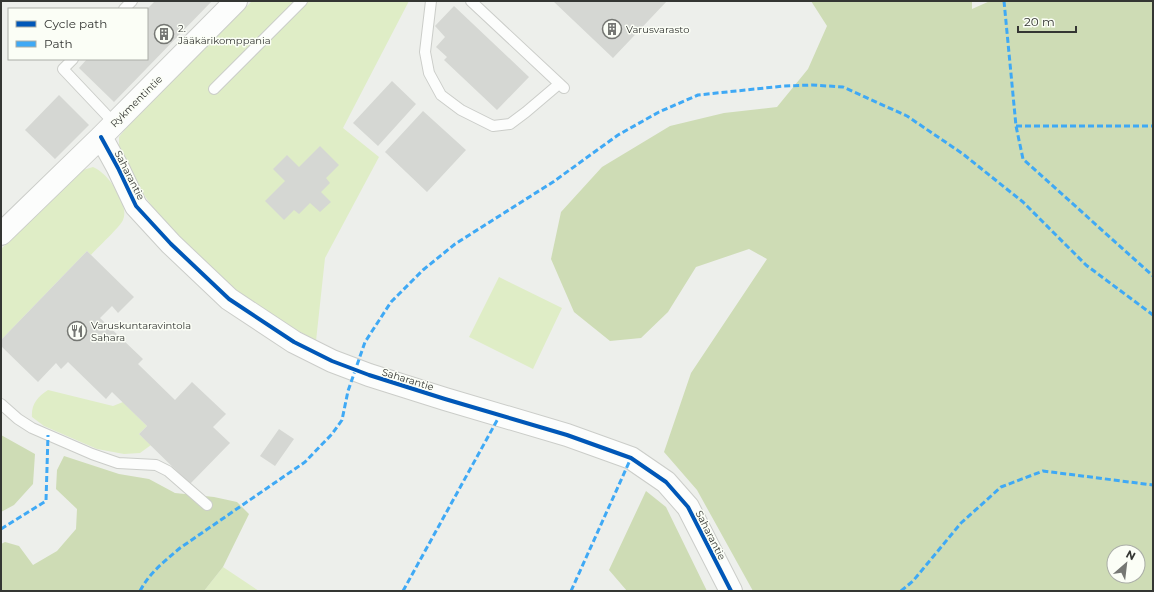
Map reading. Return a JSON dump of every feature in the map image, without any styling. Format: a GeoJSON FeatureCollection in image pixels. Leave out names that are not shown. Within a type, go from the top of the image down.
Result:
{"type":"FeatureCollection","features":[{"type":"Feature","properties":{"kind":"street","name":"Rykmentintie"},"geometry":{"type":"LineString","coordinates":[[1,234],[108,130],[236,1]]}},
{"type":"Feature","properties":{"kind":"street","name":"Saharantie"},"geometry":{"type":"LineString","coordinates":[[108,130],[118,168],[136,206],[171,244],[229,299],[294,342],[332,361],[369,375],[567,435],[632,458],[666,482],[688,507],[731,591]]}},
{"type":"Feature","properties":{"kind":"lane"},"geometry":{"type":"LineString","coordinates":[[214,89],[302,1]]}},
{"type":"Feature","properties":{"kind":"lane"},"geometry":{"type":"LineString","coordinates":[[431,1],[425,52],[429,72],[441,95],[461,110],[493,126],[510,124],[561,86],[471,1]]}},
{"type":"Feature","properties":{"kind":"lane"},"geometry":{"type":"LineString","coordinates":[[72,60],[63,69],[108,130]]}},
{"type":"Feature","properties":{"kind":"lane"},"geometry":{"type":"LineString","coordinates":[[1,404],[18,419],[32,428],[92,454],[118,463],[156,466],[168,471],[207,505]]}},
{"type":"Feature","properties":{"kind":"green space"},"geometry":{"type":"Polygon","coordinates":[[[252,1],[409,1],[343,128],[379,157],[325,258],[316,341],[271,315],[238,293],[169,230],[144,195],[119,148],[119,137],[126,128],[252,1]]]}},
{"type":"Feature","properties":{"kind":"green space"},"geometry":{"type":"Polygon","coordinates":[[[811,1],[972,1],[972,9],[990,1],[1153,1],[1153,591],[753,591],[697,490],[664,452],[691,373],[767,259],[749,249],[696,267],[668,312],[641,338],[610,341],[574,312],[551,259],[561,212],[602,167],[670,126],[724,113],[777,107],[808,69],[827,26],[811,1]]]}},
{"type":"Feature","properties":{"kind":"green space"},"geometry":{"type":"Polygon","coordinates":[[[93,167],[99,170],[111,182],[121,198],[124,213],[123,220],[91,255],[87,251],[1,340],[1,249],[83,170],[93,167]]]}},
{"type":"Feature","properties":{"kind":"green space"},"geometry":{"type":"Polygon","coordinates":[[[499,277],[562,308],[533,369],[469,337],[499,277]]]}},
{"type":"Feature","properties":{"kind":"green space"},"geometry":{"type":"Polygon","coordinates":[[[48,390],[113,406],[123,402],[147,426],[139,434],[151,445],[140,453],[124,454],[97,449],[44,426],[32,417],[32,413],[36,402],[41,395],[48,390]]]}},
{"type":"Feature","properties":{"kind":"green space"},"geometry":{"type":"Polygon","coordinates":[[[1,435],[35,454],[33,484],[14,505],[1,512],[1,435]]]}},
{"type":"Feature","properties":{"kind":"green space"},"geometry":{"type":"Polygon","coordinates":[[[64,456],[119,474],[149,479],[175,493],[214,497],[237,502],[249,514],[223,567],[204,591],[1,591],[1,544],[5,542],[19,546],[33,565],[57,551],[76,529],[77,509],[56,489],[57,470],[64,456]]]}},
{"type":"Feature","properties":{"kind":"green space"},"geometry":{"type":"Polygon","coordinates":[[[646,491],[666,507],[707,591],[627,591],[609,570],[646,491]]]}},
{"type":"Feature","properties":{"kind":"green space"},"geometry":{"type":"Polygon","coordinates":[[[223,567],[259,591],[204,591],[223,567]]]}},
{"type":"Feature","properties":{"kind":"building","name":"2. Jääkärikomppania"},"geometry":{"type":"Polygon","coordinates":[[[152,1],[212,1],[114,102],[79,68],[86,60],[148,60],[148,8],[154,2],[152,1]]]}},
{"type":"Feature","properties":{"kind":"building","name":"Varusvarasto"},"geometry":{"type":"Polygon","coordinates":[[[553,1],[667,1],[613,58],[553,1]]]}},
{"type":"Feature","properties":{"kind":"building"},"geometry":{"type":"Polygon","coordinates":[[[454,6],[529,77],[497,110],[444,60],[447,57],[436,47],[445,37],[435,26],[454,6]]]}},
{"type":"Feature","properties":{"kind":"building"},"geometry":{"type":"Polygon","coordinates":[[[392,81],[416,104],[378,146],[353,123],[392,81]]]}},
{"type":"Feature","properties":{"kind":"building"},"geometry":{"type":"Polygon","coordinates":[[[59,95],[89,125],[55,159],[25,130],[59,95]]]}},
{"type":"Feature","properties":{"kind":"building"},"geometry":{"type":"Polygon","coordinates":[[[423,111],[466,150],[427,192],[385,152],[423,111]]]}},
{"type":"Feature","properties":{"kind":"building"},"geometry":{"type":"Polygon","coordinates":[[[320,146],[339,165],[326,178],[330,183],[321,192],[331,202],[320,212],[310,203],[299,214],[294,210],[284,220],[265,201],[285,181],[273,169],[287,155],[299,167],[320,146]]]}},
{"type":"Feature","properties":{"kind":"building"},"geometry":{"type":"Polygon","coordinates":[[[87,251],[134,297],[118,313],[112,306],[100,318],[143,359],[138,364],[175,400],[192,382],[226,414],[213,427],[230,443],[190,484],[139,434],[147,426],[112,392],[106,399],[68,362],[61,369],[56,363],[38,382],[1,346],[1,340],[87,251]]]}},
{"type":"Feature","properties":{"kind":"building"},"geometry":{"type":"Polygon","coordinates":[[[279,429],[294,439],[275,466],[260,456],[279,429]]]}},
{"type":"Feature","properties":{"kind":"marked path"},"geometry":{"type":"LineString","coordinates":[[1004,1],[1016,126],[1023,159],[1153,276]]}},
{"type":"Feature","properties":{"kind":"marked path"},"geometry":{"type":"LineString","coordinates":[[140,591],[153,573],[180,548],[305,462],[332,434],[342,420],[348,391],[365,342],[391,302],[423,270],[455,244],[553,182],[618,135],[659,112],[698,95],[784,86],[812,85],[843,87],[907,116],[963,154],[1023,202],[1086,265],[1153,315]]}},
{"type":"Feature","properties":{"kind":"marked path"},"geometry":{"type":"LineString","coordinates":[[1016,126],[1153,126]]}},
{"type":"Feature","properties":{"kind":"marked path"},"geometry":{"type":"LineString","coordinates":[[403,591],[500,415]]}},
{"type":"Feature","properties":{"kind":"marked path"},"geometry":{"type":"LineString","coordinates":[[1,529],[46,501],[48,435]]}},
{"type":"Feature","properties":{"kind":"marked path"},"geometry":{"type":"LineString","coordinates":[[571,591],[631,458]]}},
{"type":"Feature","properties":{"kind":"marked path"},"geometry":{"type":"LineString","coordinates":[[901,591],[913,581],[961,523],[1001,487],[1043,471],[1153,485]]}},
{"type":"Feature","properties":{"kind":"cycle path"},"geometry":{"type":"LineString","coordinates":[[101,137],[136,206],[171,244],[229,299],[294,342],[332,361],[369,375],[445,399],[567,435],[631,458],[666,482],[688,507],[731,591]]}},
{"type":"Feature","properties":{"kind":"place","name":"Varusvarasto"},"geometry":{"type":"Point","coordinates":[612,29]}},
{"type":"Feature","properties":{"kind":"place","name":"2. Jääkärikomppania"},"geometry":{"type":"Point","coordinates":[164,34]}},
{"type":"Feature","properties":{"kind":"place","name":"Varuskuntaravintola Sahara"},"geometry":{"type":"Point","coordinates":[77,331]}}]}
